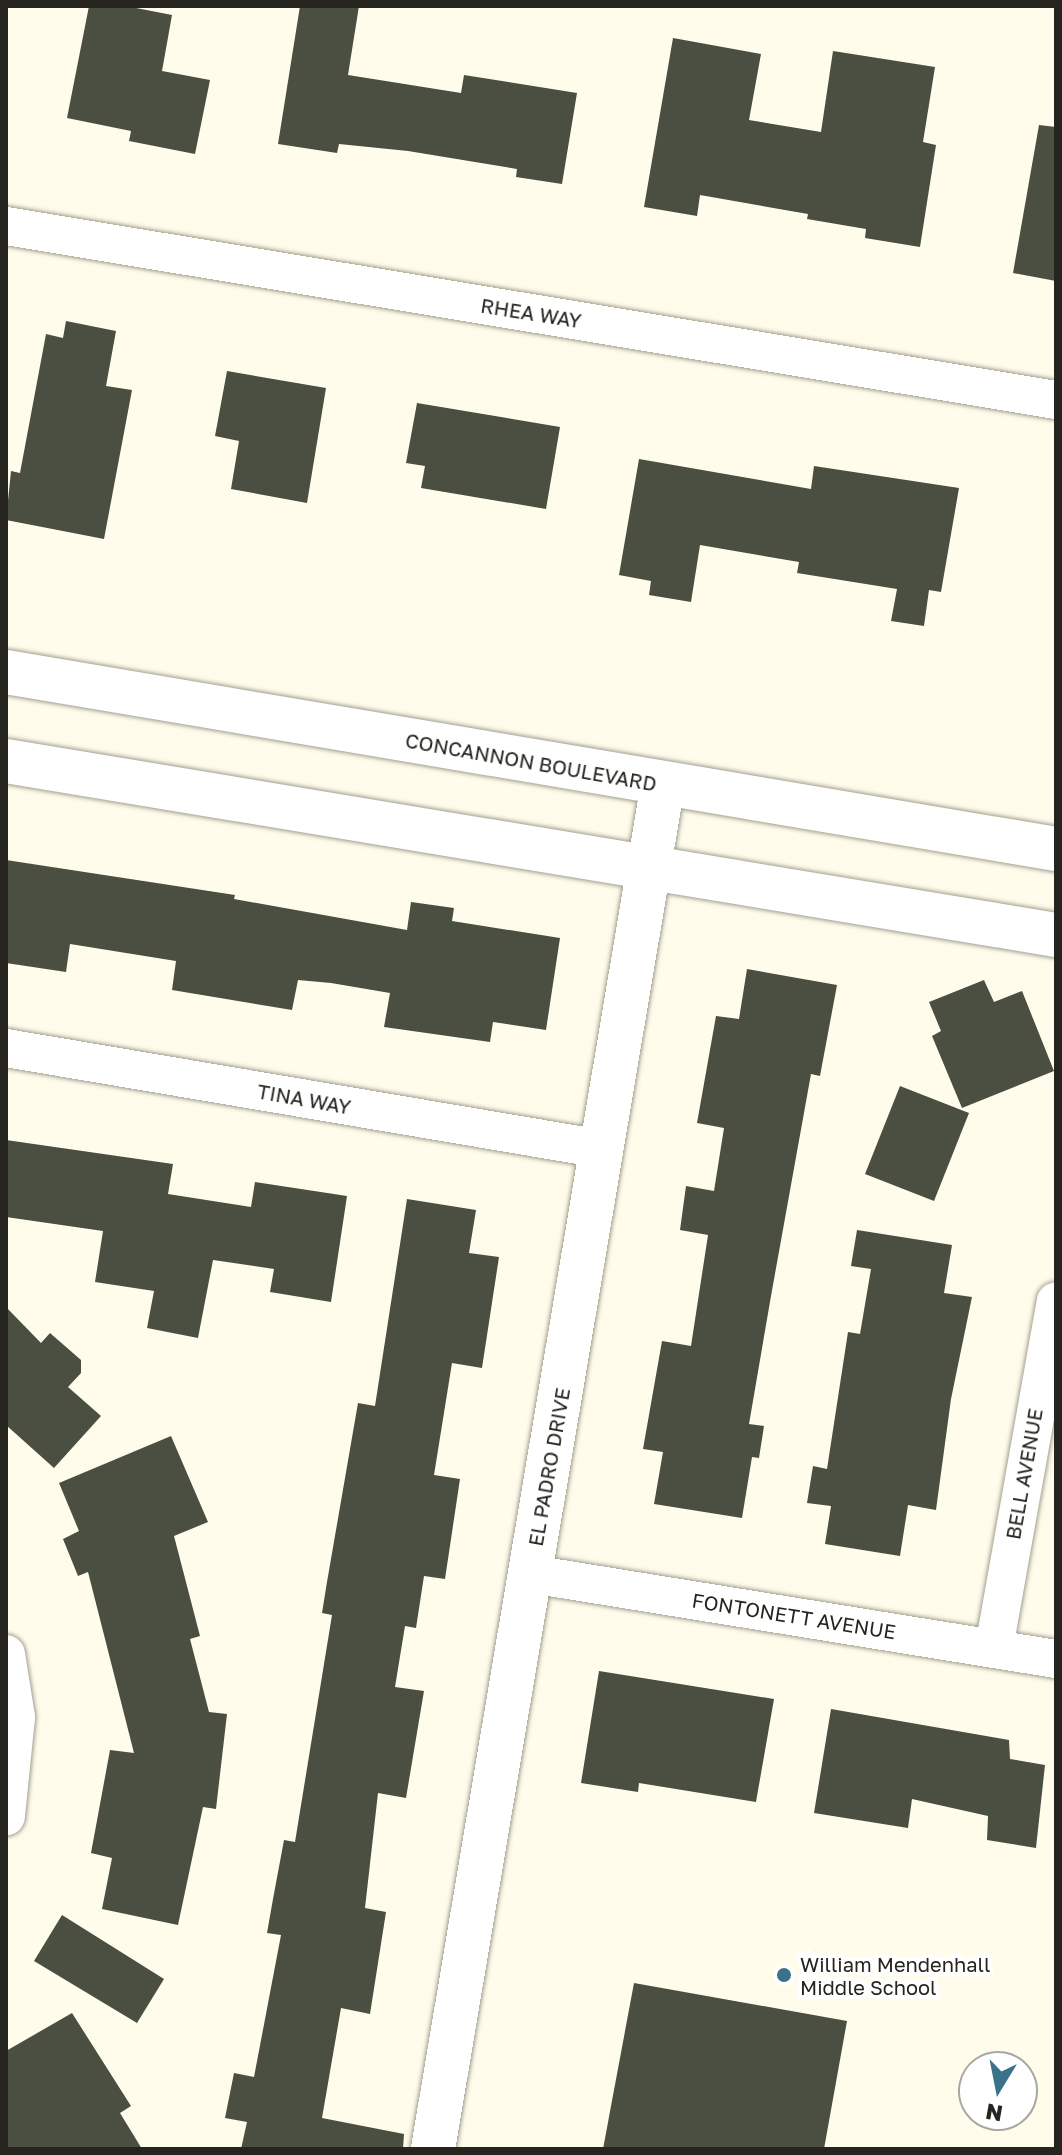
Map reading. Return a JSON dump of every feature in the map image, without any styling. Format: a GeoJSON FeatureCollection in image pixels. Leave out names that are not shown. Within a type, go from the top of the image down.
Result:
{"type":"FeatureCollection","features":[{"type":"Feature","properties":{"kind":"main road","name":"CONCANNON BOULEVARD"},"geometry":{"type":"LineString","coordinates":[[6,672],[1056,849]]}},
{"type":"Feature","properties":{"kind":"main road"},"geometry":{"type":"LineString","coordinates":[[6,761],[647,871],[1056,935]]}},
{"type":"Feature","properties":{"kind":"main road","name":"EL PADRO DRIVE"},"geometry":{"type":"LineString","coordinates":[[433,2149],[663,784]]}},
{"type":"Feature","properties":{"kind":"street","name":"RHEA WAY"},"geometry":{"type":"LineString","coordinates":[[6,226],[1056,400]]}},
{"type":"Feature","properties":{"kind":"street","name":"TINA WAY"},"geometry":{"type":"LineString","coordinates":[[6,1048],[602,1149]]}},
{"type":"Feature","properties":{"kind":"street","name":"BELL AVENUE"},"geometry":{"type":"LineString","coordinates":[[994,1648],[1056,1301]]}},
{"type":"Feature","properties":{"kind":"street","name":"FONTONETT AVENUE"},"geometry":{"type":"LineString","coordinates":[[531,1574],[1056,1659]]}},
{"type":"Feature","properties":{"kind":"street"},"geometry":{"type":"LineString","coordinates":[[6,1654],[16,1717],[6,1816]]}},
{"type":"Feature","properties":{"kind":"building"},"geometry":{"type":"Polygon","coordinates":[[[89,6],[126,6],[172,15],[162,71],[210,80],[195,154],[129,141],[131,131],[67,118],[89,6]]]}},
{"type":"Feature","properties":{"kind":"building"},"geometry":{"type":"Polygon","coordinates":[[[300,6],[359,6],[348,75],[461,93],[464,75],[577,93],[562,184],[516,177],[517,169],[408,151],[339,144],[337,153],[278,144],[300,6]]]}},
{"type":"Feature","properties":{"kind":"building"},"geometry":{"type":"Polygon","coordinates":[[[673,38],[761,54],[749,120],[821,132],[833,51],[935,67],[923,142],[936,145],[920,247],[865,238],[866,229],[807,219],[808,214],[700,195],[697,216],[644,207],[673,38]]]}},
{"type":"Feature","properties":{"kind":"building"},"geometry":{"type":"Polygon","coordinates":[[[1039,125],[1056,127],[1056,281],[1013,273],[1039,125]]]}},
{"type":"Feature","properties":{"kind":"building"},"geometry":{"type":"Polygon","coordinates":[[[66,321],[116,331],[106,386],[132,390],[104,539],[6,520],[11,471],[20,473],[46,334],[63,338],[66,321]]]}},
{"type":"Feature","properties":{"kind":"building"},"geometry":{"type":"Polygon","coordinates":[[[227,371],[326,388],[307,503],[231,489],[239,441],[215,436],[227,371]]]}},
{"type":"Feature","properties":{"kind":"building"},"geometry":{"type":"Polygon","coordinates":[[[417,403],[560,427],[546,509],[421,488],[425,466],[406,463],[417,403]]]}},
{"type":"Feature","properties":{"kind":"building"},"geometry":{"type":"Polygon","coordinates":[[[639,459],[811,489],[814,466],[959,488],[941,592],[929,590],[924,626],[891,621],[897,589],[797,573],[799,562],[700,545],[691,602],[649,595],[651,581],[619,575],[639,459]]]}},
{"type":"Feature","properties":{"kind":"building"},"geometry":{"type":"Polygon","coordinates":[[[6,860],[235,895],[234,899],[407,930],[411,902],[454,908],[452,921],[560,938],[546,1030],[493,1022],[490,1042],[384,1027],[390,993],[331,983],[298,980],[292,1010],[172,990],[176,961],[70,944],[66,972],[6,963],[6,860]]]}},
{"type":"Feature","properties":{"kind":"building"},"geometry":{"type":"Polygon","coordinates":[[[747,969],[837,985],[820,1076],[811,1074],[771,1296],[749,1424],[764,1426],[759,1458],[752,1457],[742,1518],[654,1504],[663,1452],[643,1449],[662,1341],[691,1346],[708,1235],[680,1230],[686,1186],[714,1191],[724,1128],[697,1123],[716,1016],[739,1019],[747,969]]]}},
{"type":"Feature","properties":{"kind":"building"},"geometry":{"type":"Polygon","coordinates":[[[984,980],[994,1002],[1022,991],[1054,1071],[962,1108],[932,1036],[941,1031],[929,1002],[984,980]]]}},
{"type":"Feature","properties":{"kind":"building"},"geometry":{"type":"Polygon","coordinates":[[[900,1086],[969,1113],[934,1201],[865,1174],[900,1086]]]}},
{"type":"Feature","properties":{"kind":"building"},"geometry":{"type":"Polygon","coordinates":[[[6,1140],[173,1164],[168,1194],[251,1207],[255,1182],[347,1196],[331,1302],[270,1292],[274,1269],[213,1260],[198,1338],[147,1328],[154,1291],[95,1282],[103,1231],[6,1217],[6,1140]]]}},
{"type":"Feature","properties":{"kind":"building"},"geometry":{"type":"Polygon","coordinates":[[[407,1199],[476,1210],[469,1253],[499,1257],[482,1368],[452,1363],[434,1475],[460,1479],[445,1579],[424,1576],[416,1628],[405,1626],[395,1687],[424,1691],[406,1798],[378,1793],[365,1908],[386,1912],[370,2014],[341,2008],[322,2118],[404,2134],[403,2149],[241,2149],[247,2122],[225,2118],[234,2073],[254,2077],[281,1935],[267,1933],[284,1840],[295,1842],[332,1615],[322,1613],[358,1403],[375,1406],[407,1199]]]}},
{"type":"Feature","properties":{"kind":"building"},"geometry":{"type":"Polygon","coordinates":[[[857,1230],[952,1245],[944,1293],[972,1297],[951,1399],[936,1510],[908,1505],[900,1556],[825,1544],[831,1506],[807,1503],[813,1466],[827,1469],[848,1332],[860,1334],[871,1269],[851,1266],[857,1230]]]}},
{"type":"Feature","properties":{"kind":"building"},"geometry":{"type":"Polygon","coordinates":[[[6,1307],[41,1343],[50,1333],[81,1360],[81,1373],[68,1387],[101,1416],[54,1468],[6,1425],[6,1307]]]}},
{"type":"Feature","properties":{"kind":"building"},"geometry":{"type":"Polygon","coordinates":[[[171,1436],[208,1522],[174,1536],[200,1636],[190,1639],[209,1712],[227,1714],[216,1809],[203,1807],[178,1925],[102,1909],[112,1858],[91,1853],[110,1750],[134,1753],[88,1572],[78,1576],[63,1539],[79,1531],[59,1483],[171,1436]]]}},
{"type":"Feature","properties":{"kind":"building"},"geometry":{"type":"Polygon","coordinates":[[[599,1671],[774,1699],[756,1802],[639,1783],[638,1792],[581,1783],[599,1671]]]}},
{"type":"Feature","properties":{"kind":"building"},"geometry":{"type":"Polygon","coordinates":[[[831,1709],[1009,1740],[1010,1759],[1045,1765],[1036,1848],[987,1840],[988,1816],[912,1799],[908,1828],[814,1813],[831,1709]]]}},
{"type":"Feature","properties":{"kind":"building"},"geometry":{"type":"Polygon","coordinates":[[[62,1915],[164,1979],[137,2023],[34,1961],[62,1915]]]}},
{"type":"Feature","properties":{"kind":"building"},"geometry":{"type":"Polygon","coordinates":[[[634,1983],[847,2021],[824,2149],[603,2149],[634,1983]]]}},
{"type":"Feature","properties":{"kind":"building"},"geometry":{"type":"Polygon","coordinates":[[[72,2013],[131,2106],[120,2113],[142,2149],[6,2149],[6,2051],[72,2013]]]}},
{"type":"Feature","properties":{"kind":"place","name":"William Mendenhall Middle School"},"geometry":{"type":"Point","coordinates":[784,1975]}}]}
